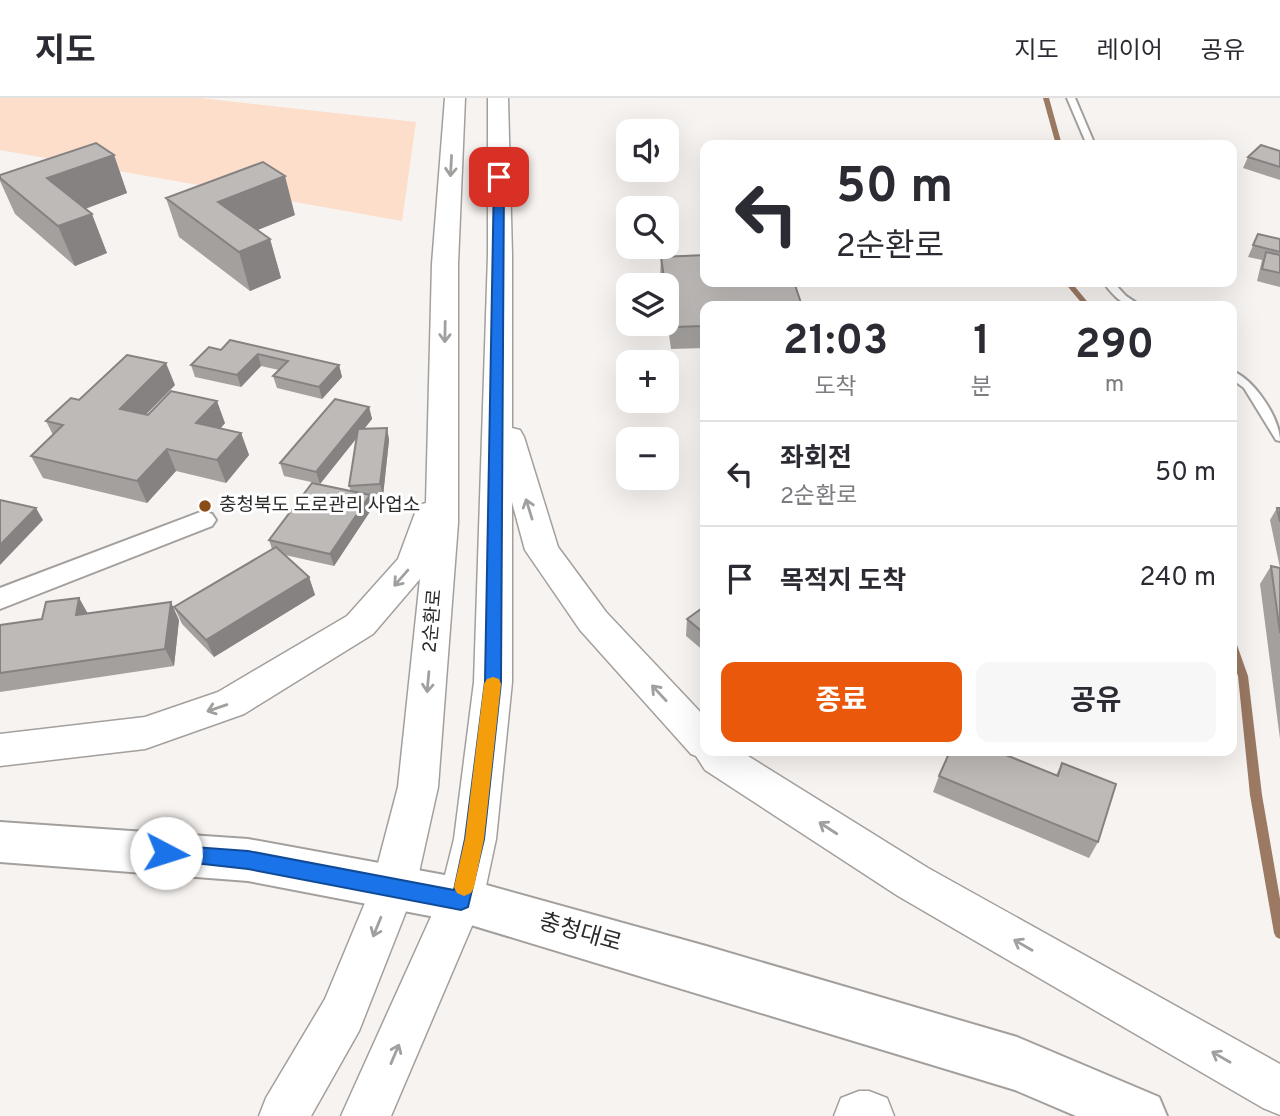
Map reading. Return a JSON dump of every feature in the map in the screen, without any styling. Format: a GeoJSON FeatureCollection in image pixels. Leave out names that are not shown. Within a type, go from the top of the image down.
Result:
{"type":"FeatureCollection","features":[{"type":"Feature","properties":{"kind":"main road","name":"충청대로"},"geometry":{"type":"LineString","coordinates":[[0,842],[248,860],[461,900],[705,970],[1017,1065],[1140,1116]]}},
{"type":"Feature","properties":{"kind":"street","name":"2순환로"},"geometry":{"type":"LineString","coordinates":[[284,1116],[342,1015],[394,886],[418,787],[442,523],[446,264],[455,98]]}},
{"type":"Feature","properties":{"kind":"street"},"geometry":{"type":"LineString","coordinates":[[366,1116],[461,900],[475,839],[493,682],[498,389],[498,98]]}},
{"type":"Feature","properties":{"kind":"street"},"geometry":{"type":"LineString","coordinates":[[498,389],[514,459],[542,550],[593,621],[700,738]]}},
{"type":"Feature","properties":{"kind":"street"},"geometry":{"type":"LineString","coordinates":[[0,750],[145,733],[231,704],[360,625],[413,564],[443,470]]}},
{"type":"Feature","properties":{"kind":"street"},"geometry":{"type":"LineString","coordinates":[[0,599],[204,520]]}},
{"type":"Feature","properties":{"kind":"street"},"geometry":{"type":"LineString","coordinates":[[717,756],[913,882],[1280,1091]]}},
{"type":"Feature","properties":{"kind":"street"},"geometry":{"type":"LineString","coordinates":[[859,1116],[870,1116]]}},
{"type":"Feature","properties":{"kind":"lane"},"geometry":{"type":"LineString","coordinates":[[1071,98],[1089,140]]}},
{"type":"Feature","properties":{"kind":"lane"},"geometry":{"type":"LineString","coordinates":[[1112,287],[1126,301]]}},
{"type":"Feature","properties":{"kind":"lane"},"geometry":{"type":"LineString","coordinates":[[1237,378],[1248,386],[1280,437]]}},
{"type":"Feature","properties":{"kind":"shaded area"},"geometry":{"type":"Polygon","coordinates":[[[0,98],[200,98],[416,122],[402,221],[0,150],[0,98]]]}},
{"type":"Feature","properties":{"kind":"building"},"geometry":{"type":"Polygon","coordinates":[[[96,143],[114,155],[47,178],[92,214],[58,226],[0,178],[0,175],[96,143]]]}},
{"type":"Feature","properties":{"kind":"building"},"geometry":{"type":"Polygon","coordinates":[[[1261,145],[1280,151],[1280,167],[1248,157],[1261,145]]]}},
{"type":"Feature","properties":{"kind":"building"},"geometry":{"type":"Polygon","coordinates":[[[263,162],[285,176],[218,202],[270,239],[239,252],[166,198],[263,162]]]}},
{"type":"Feature","properties":{"kind":"building"},"geometry":{"type":"Polygon","coordinates":[[[1258,234],[1280,239],[1280,252],[1253,245],[1258,234]]]}},
{"type":"Feature","properties":{"kind":"building"},"geometry":{"type":"Polygon","coordinates":[[[1266,252],[1280,255],[1280,273],[1262,269],[1266,252]]]}},
{"type":"Feature","properties":{"kind":"building"},"geometry":{"type":"Polygon","coordinates":[[[700,255],[700,287],[796,287],[800,301],[700,301],[700,326],[679,327],[679,273],[663,273],[661,259],[700,255]]]}},
{"type":"Feature","properties":{"kind":"building"},"geometry":{"type":"Polygon","coordinates":[[[230,340],[339,365],[319,387],[273,376],[288,361],[258,354],[237,375],[191,365],[209,347],[221,350],[230,340]]]}},
{"type":"Feature","properties":{"kind":"building"},"geometry":{"type":"Polygon","coordinates":[[[127,355],[166,363],[120,409],[148,415],[171,391],[217,401],[196,423],[241,433],[217,460],[167,449],[137,481],[31,456],[63,425],[46,421],[71,398],[79,400],[127,355]]]}},
{"type":"Feature","properties":{"kind":"building"},"geometry":{"type":"Polygon","coordinates":[[[335,399],[369,407],[316,472],[280,463],[335,399]]]}},
{"type":"Feature","properties":{"kind":"building"},"geometry":{"type":"Polygon","coordinates":[[[387,428],[380,484],[349,486],[358,429],[387,428]]]}},
{"type":"Feature","properties":{"kind":"building"},"geometry":{"type":"Polygon","coordinates":[[[312,483],[370,495],[330,554],[269,540],[312,483]]]}},
{"type":"Feature","properties":{"kind":"building"},"geometry":{"type":"Polygon","coordinates":[[[0,500],[36,508],[0,545],[0,500]]]}},
{"type":"Feature","properties":{"kind":"building"},"geometry":{"type":"Polygon","coordinates":[[[276,547],[309,577],[206,640],[174,607],[276,547]]]}},
{"type":"Feature","properties":{"kind":"building"},"geometry":{"type":"Polygon","coordinates":[[[1271,566],[1280,568],[1280,633],[1271,566]]]}},
{"type":"Feature","properties":{"kind":"building"},"geometry":{"type":"Polygon","coordinates":[[[79,598],[76,615],[171,602],[165,649],[0,673],[0,625],[42,619],[46,602],[79,598]]]}},
{"type":"Feature","properties":{"kind":"building"},"geometry":{"type":"Polygon","coordinates":[[[700,610],[700,630],[687,619],[700,610]]]}},
{"type":"Feature","properties":{"kind":"building"},"geometry":{"type":"Polygon","coordinates":[[[948,756],[1008,756],[1058,776],[1062,763],[1116,784],[1098,842],[939,776],[948,756]]]}},
{"type":"Feature","properties":{"kind":"waterway"},"geometry":{"type":"LineString","coordinates":[[1046,98],[1058,140]]}},
{"type":"Feature","properties":{"kind":"waterway"},"geometry":{"type":"LineString","coordinates":[[1071,287],[1084,301]]}},
{"type":"Feature","properties":{"kind":"waterway"},"geometry":{"type":"LineString","coordinates":[[1237,659],[1243,676],[1256,795],[1280,933]]}},
{"type":"Feature","properties":{"kind":"slow traffic"},"geometry":{"type":"LineString","coordinates":[[464,887],[475,839],[493,684]]}},
{"type":"Feature","properties":{"kind":"place","name":"충청북도 도로관리 사업소"},"geometry":{"type":"Point","coordinates":[205,506]}},
{"type":"Feature","properties":{"kind":"route"},"geometry":{"type":"LineString","coordinates":[[166,853],[248,860],[461,900],[475,839],[493,682],[499,177]]}}]}
